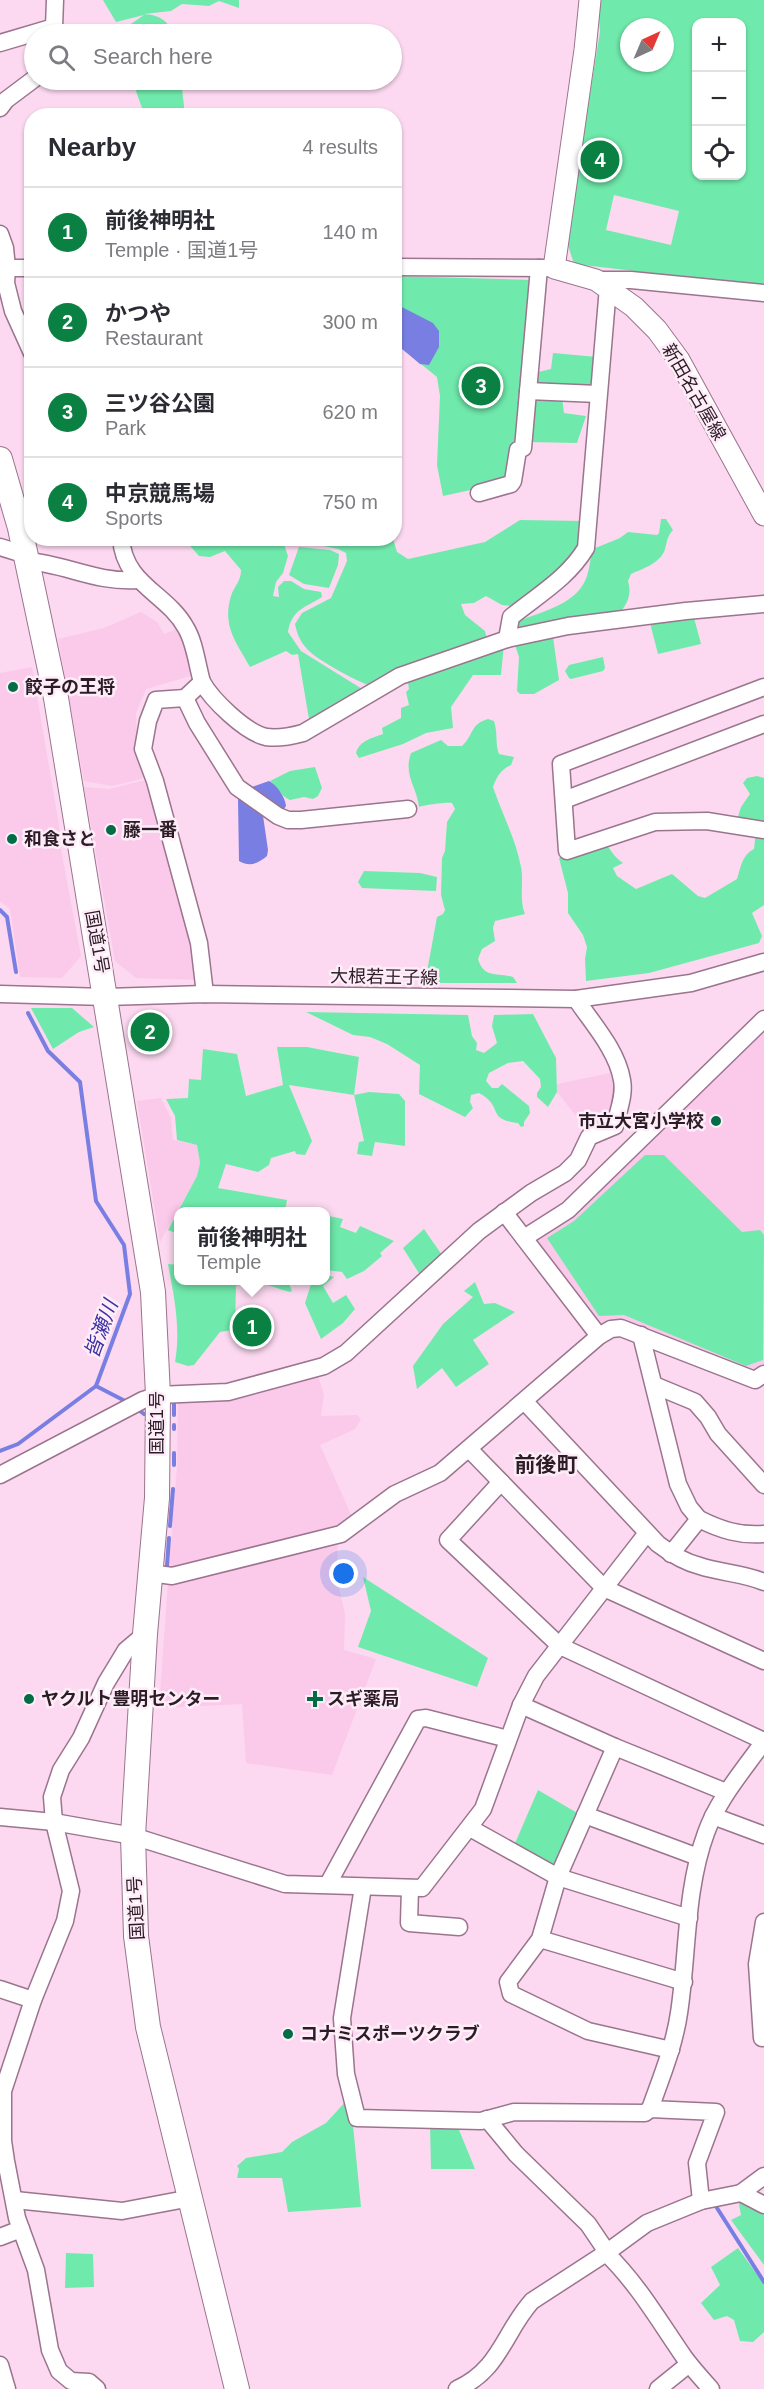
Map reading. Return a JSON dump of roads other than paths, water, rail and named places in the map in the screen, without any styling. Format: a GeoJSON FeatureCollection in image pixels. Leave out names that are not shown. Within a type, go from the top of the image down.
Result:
{"type":"FeatureCollection","features":[{"type":"Feature","properties":{"kind":"highway","name":"国道1号"},"geometry":{"type":"LineString","coordinates":[[0,459],[27,558],[56,698],[153,1293],[151,1397],[157,1498],[145,1634],[133,1836],[136,1935],[148,2026],[237,2389]]}},
{"type":"Feature","properties":{"kind":"main road"},"geometry":{"type":"LineString","coordinates":[[546,268],[585,50],[590,0]]}},
{"type":"Feature","properties":{"kind":"main road","name":"新田名古屋線"},"geometry":{"type":"LineString","coordinates":[[546,268],[602,283],[634,307],[657,330],[679,360],[762,508]]}},
{"type":"Feature","properties":{"kind":"street"},"geometry":{"type":"LineString","coordinates":[[54,24],[55,0]]}},
{"type":"Feature","properties":{"kind":"street"},"geometry":{"type":"LineString","coordinates":[[0,43],[24,38]]}},
{"type":"Feature","properties":{"kind":"street"},"geometry":{"type":"LineString","coordinates":[[0,108],[6,100],[24,87]]}},
{"type":"Feature","properties":{"kind":"street"},"geometry":{"type":"LineString","coordinates":[[0,234],[5,248],[6,283],[13,311],[24,335]]}},
{"type":"Feature","properties":{"kind":"street"},"geometry":{"type":"LineString","coordinates":[[402,267],[546,268],[528,391],[523,448],[518,450],[511,484],[479,493]]}},
{"type":"Feature","properties":{"kind":"street"},"geometry":{"type":"LineString","coordinates":[[4,268],[24,268]]}},
{"type":"Feature","properties":{"kind":"street"},"geometry":{"type":"LineString","coordinates":[[507,639],[512,617],[548,591],[578,562],[586,548],[598,394],[602,283],[631,280],[764,293]]}},
{"type":"Feature","properties":{"kind":"street"},"geometry":{"type":"LineString","coordinates":[[528,391],[598,394]]}},
{"type":"Feature","properties":{"kind":"street"},"geometry":{"type":"LineString","coordinates":[[122,546],[134,576],[167,604],[186,628],[207,692],[244,725],[265,737],[289,737],[303,733],[400,676],[507,639],[579,625],[686,611],[764,604]]}},
{"type":"Feature","properties":{"kind":"street"},"geometry":{"type":"LineString","coordinates":[[0,547],[27,558],[92,577],[138,580]]}},
{"type":"Feature","properties":{"kind":"street"},"geometry":{"type":"LineString","coordinates":[[202,682],[185,698],[156,700],[148,721],[143,749],[155,781],[199,943],[205,994]]}},
{"type":"Feature","properties":{"kind":"street"},"geometry":{"type":"LineString","coordinates":[[764,687],[561,764],[567,851],[655,822],[707,821],[764,830]]}},
{"type":"Feature","properties":{"kind":"street"},"geometry":{"type":"LineString","coordinates":[[185,698],[197,723],[237,787],[278,816],[288,820],[301,820],[408,809]]}},
{"type":"Feature","properties":{"kind":"street"},"geometry":{"type":"LineString","coordinates":[[564,800],[764,724]]}},
{"type":"Feature","properties":{"kind":"street","name":"大根若王子線"},"geometry":{"type":"LineString","coordinates":[[0,994],[106,997],[205,994],[576,999],[691,983],[764,962]]}},
{"type":"Feature","properties":{"kind":"street"},"geometry":{"type":"LineString","coordinates":[[576,999],[614,1058],[622,1080],[622,1096],[615,1126]]}},
{"type":"Feature","properties":{"kind":"street"},"geometry":{"type":"LineString","coordinates":[[524,1238],[568,1210],[764,1019]]}},
{"type":"Feature","properties":{"kind":"street"},"geometry":{"type":"LineString","coordinates":[[615,1126],[640,1140]]}},
{"type":"Feature","properties":{"kind":"street"},"geometry":{"type":"LineString","coordinates":[[0,1475],[151,1397],[228,1392],[324,1366],[346,1353],[479,1231],[565,1173],[578,1160],[589,1137],[615,1126]]}},
{"type":"Feature","properties":{"kind":"street"},"geometry":{"type":"LineString","coordinates":[[504,1212],[599,1336]]}},
{"type":"Feature","properties":{"kind":"street"},"geometry":{"type":"LineString","coordinates":[[150,1574],[172,1576],[341,1534],[395,1494],[440,1473],[599,1336],[611,1329],[621,1328],[761,1381]]}},
{"type":"Feature","properties":{"kind":"street"},"geometry":{"type":"LineString","coordinates":[[641,1335],[678,1484],[689,1508],[699,1519],[720,1530],[740,1534],[764,1534]]}},
{"type":"Feature","properties":{"kind":"street"},"geometry":{"type":"LineString","coordinates":[[654,1385],[695,1402],[708,1417],[718,1434],[764,1485]]}},
{"type":"Feature","properties":{"kind":"street"},"geometry":{"type":"LineString","coordinates":[[525,1402],[647,1533],[671,1554],[701,1567],[752,1577],[764,1582]]}},
{"type":"Feature","properties":{"kind":"street"},"geometry":{"type":"LineString","coordinates":[[469,1449],[604,1588],[764,1661]]}},
{"type":"Feature","properties":{"kind":"street"},"geometry":{"type":"LineString","coordinates":[[363,1887],[342,2018],[346,2074],[357,2118],[487,2119],[514,2112],[645,2113],[650,2109],[671,2050],[684,1982],[689,1918],[698,1857],[713,1816],[726,1792],[764,1741],[560,1646],[448,1540],[501,1482]]}},
{"type":"Feature","properties":{"kind":"street"},"geometry":{"type":"LineString","coordinates":[[671,1554],[699,1519]]}},
{"type":"Feature","properties":{"kind":"street"},"geometry":{"type":"LineString","coordinates":[[0,1817],[54,1822],[133,1836],[285,1884],[422,1888],[483,1809],[521,1705],[536,1676],[647,1533]]}},
{"type":"Feature","properties":{"kind":"street"},"geometry":{"type":"LineString","coordinates":[[90,2386],[71,2381],[59,2371],[50,2350],[36,2270],[21,2229],[3,2141],[3,2091],[33,2000],[65,1921],[71,1891],[54,1822],[52,1797],[61,1770],[81,1738],[106,1683],[126,1650],[145,1634]]}},
{"type":"Feature","properties":{"kind":"street"},"geometry":{"type":"LineString","coordinates":[[521,1705],[615,1747],[726,1792]]}},
{"type":"Feature","properties":{"kind":"street"},"geometry":{"type":"LineString","coordinates":[[328,1884],[418,1719],[426,1718],[508,1739]]}},
{"type":"Feature","properties":{"kind":"street"},"geometry":{"type":"LineString","coordinates":[[615,1747],[558,1877],[540,1939],[508,1982],[512,1994],[588,2031],[671,2050]]}},
{"type":"Feature","properties":{"kind":"street"},"geometry":{"type":"LineString","coordinates":[[585,1815],[698,1857]]}},
{"type":"Feature","properties":{"kind":"street"},"geometry":{"type":"LineString","coordinates":[[713,1816],[764,1835]]}},
{"type":"Feature","properties":{"kind":"street"},"geometry":{"type":"LineString","coordinates":[[470,1828],[558,1877],[689,1918]]}},
{"type":"Feature","properties":{"kind":"street"},"geometry":{"type":"LineString","coordinates":[[410,1888],[409,1923],[459,1927]]}},
{"type":"Feature","properties":{"kind":"street"},"geometry":{"type":"LineString","coordinates":[[764,1922],[757,1964],[762,2038],[764,2037]]}},
{"type":"Feature","properties":{"kind":"street"},"geometry":{"type":"LineString","coordinates":[[540,1939],[684,1982]]}},
{"type":"Feature","properties":{"kind":"street"},"geometry":{"type":"LineString","coordinates":[[0,1989],[33,2000]]}},
{"type":"Feature","properties":{"kind":"street"},"geometry":{"type":"LineString","coordinates":[[650,2109],[716,2112],[697,2163],[701,2200]]}},
{"type":"Feature","properties":{"kind":"street"},"geometry":{"type":"LineString","coordinates":[[487,2119],[516,2154],[588,2224],[607,2253],[645,2296],[689,2364],[711,2389]]}},
{"type":"Feature","properties":{"kind":"street"},"geometry":{"type":"LineString","coordinates":[[457,2389],[483,2373],[500,2352],[524,2310],[532,2301],[607,2253],[647,2223],[701,2200],[741,2193],[764,2176]]}},
{"type":"Feature","properties":{"kind":"street"},"geometry":{"type":"LineString","coordinates":[[741,2193],[764,2205]]}},
{"type":"Feature","properties":{"kind":"street"},"geometry":{"type":"LineString","coordinates":[[15,2200],[122,2211],[190,2198]]}},
{"type":"Feature","properties":{"kind":"street"},"geometry":{"type":"LineString","coordinates":[[0,2236],[21,2229]]}},
{"type":"Feature","properties":{"kind":"street"},"geometry":{"type":"LineString","coordinates":[[658,2389],[689,2364]]}},
{"type":"Feature","properties":{"kind":"street"},"geometry":{"type":"LineString","coordinates":[[0,2365],[7,2389]]}},
{"type":"Feature","properties":{"kind":"street"},"geometry":{"type":"LineString","coordinates":[[60,2389],[90,2386]]}},
{"type":"Feature","properties":{"kind":"waterway","name":"皆瀬川"},"geometry":{"type":"LineString","coordinates":[[0,910],[7,917],[16,972]]}},
{"type":"Feature","properties":{"kind":"waterway","name":"皆瀬川"},"geometry":{"type":"LineString","coordinates":[[0,1451],[18,1444],[96,1386],[130,1294],[124,1245],[96,1201],[80,1082],[48,1051],[28,1013]]}},
{"type":"Feature","properties":{"kind":"waterway"},"geometry":{"type":"LineString","coordinates":[[96,1386],[127,1402]]}},
{"type":"Feature","properties":{"kind":"waterway"},"geometry":{"type":"LineString","coordinates":[[174,1400],[174,1415]]}},
{"type":"Feature","properties":{"kind":"waterway"},"geometry":{"type":"LineString","coordinates":[[136,1408],[144,1414]]}},
{"type":"Feature","properties":{"kind":"waterway"},"geometry":{"type":"LineString","coordinates":[[174,1453],[174,1465]]}},
{"type":"Feature","properties":{"kind":"waterway"},"geometry":{"type":"LineString","coordinates":[[170,1526],[173,1489]]}},
{"type":"Feature","properties":{"kind":"waterway"},"geometry":{"type":"LineString","coordinates":[[167,1566],[169,1538]]}},
{"type":"Feature","properties":{"kind":"waterway"},"geometry":{"type":"LineString","coordinates":[[717,2208],[764,2282]]}},
{"type":"Feature","properties":{"kind":"place","name":"中京競馬場"},"geometry":{"type":"Point","coordinates":[600,160]}},
{"type":"Feature","properties":{"kind":"place","name":"三ツ谷公園"},"geometry":{"type":"Point","coordinates":[481,386]}},
{"type":"Feature","properties":{"kind":"place","name":"餃子の王将"},"geometry":{"type":"Point","coordinates":[13,687]}},
{"type":"Feature","properties":{"kind":"place","name":"藤一番"},"geometry":{"type":"Point","coordinates":[111,830]}},
{"type":"Feature","properties":{"kind":"place","name":"和食さと"},"geometry":{"type":"Point","coordinates":[12,839]}},
{"type":"Feature","properties":{"kind":"place","name":"かつや"},"geometry":{"type":"Point","coordinates":[150,1032]}},
{"type":"Feature","properties":{"kind":"place","name":"市立大宮小学校"},"geometry":{"type":"Point","coordinates":[716,1121]}},
{"type":"Feature","properties":{"kind":"place","name":"前後神明社"},"geometry":{"type":"Point","coordinates":[252,1327]}},
{"type":"Feature","properties":{"kind":"place","name":"ヤクルト豊明センター"},"geometry":{"type":"Point","coordinates":[29,1699]}},
{"type":"Feature","properties":{"kind":"place","name":"スギ薬局"},"geometry":{"type":"Point","coordinates":[315,1699]}},
{"type":"Feature","properties":{"kind":"place","name":"コナミスポーツクラブ"},"geometry":{"type":"Point","coordinates":[288,2034]}},
{"type":"Feature","properties":{"kind":"district","name":"前後町"},"geometry":{"type":"Point","coordinates":[546,1465]}}]}
